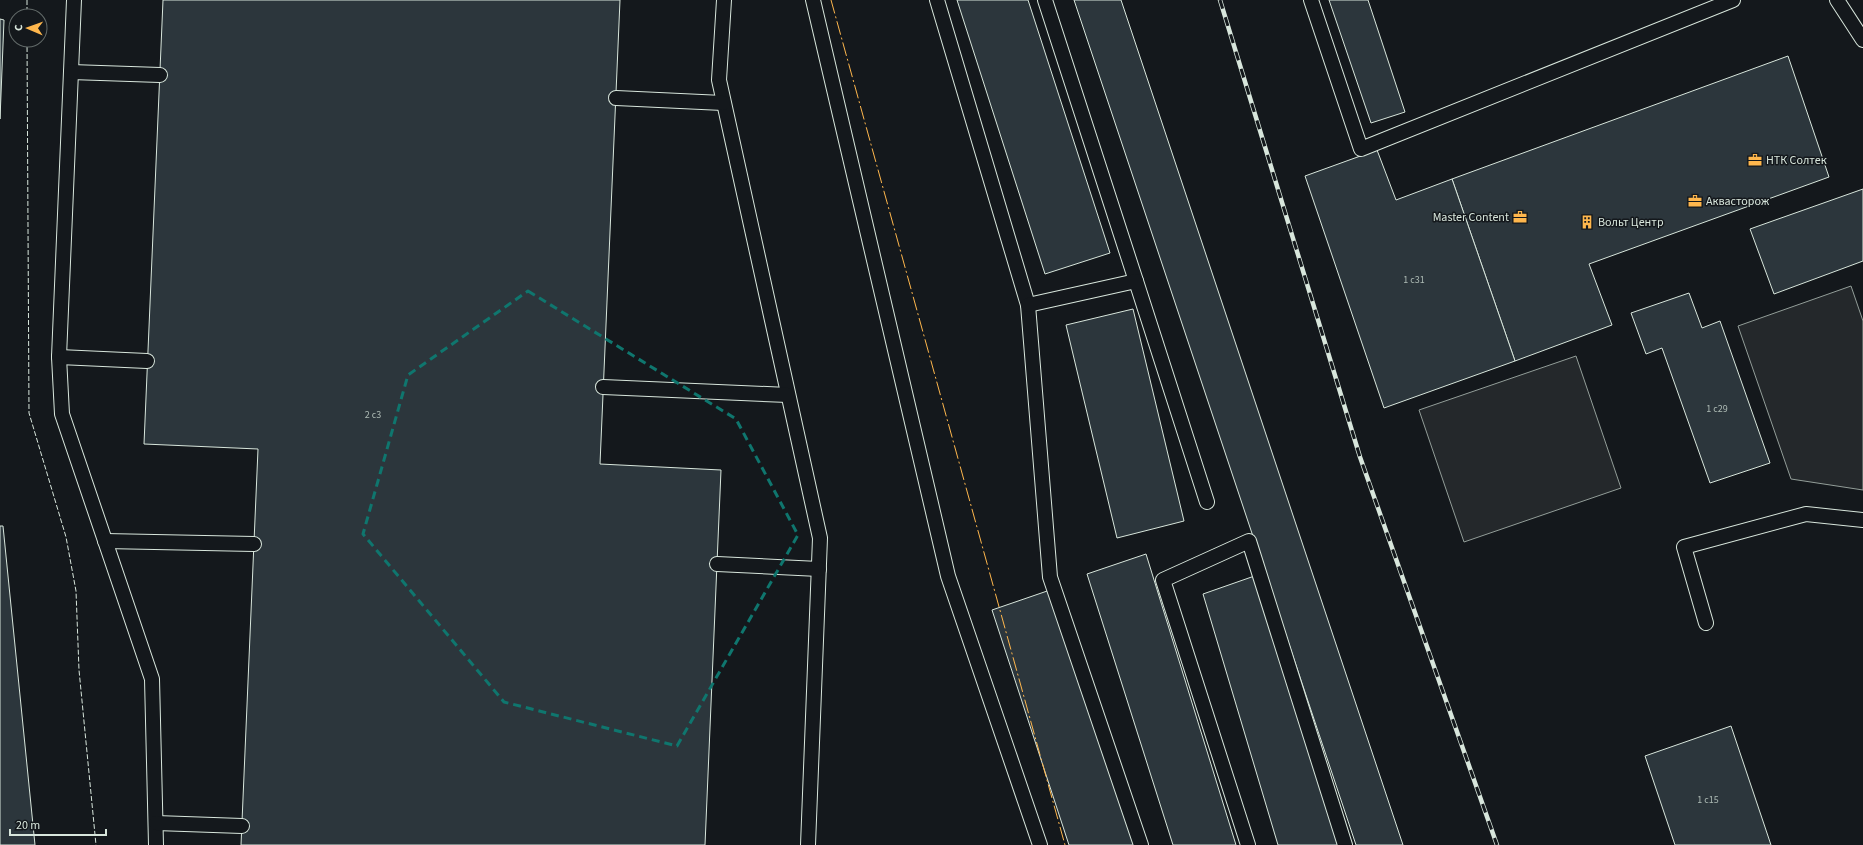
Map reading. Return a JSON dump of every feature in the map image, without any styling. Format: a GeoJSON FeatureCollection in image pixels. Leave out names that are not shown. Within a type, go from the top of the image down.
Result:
{"type":"FeatureCollection","features":[{"type":"Feature","properties":{"kind":"lane"},"geometry":{"type":"LineString","coordinates":[[74,0],[59,357],[62,414],[152,679],[156,845]]}},
{"type":"Feature","properties":{"kind":"lane"},"geometry":{"type":"LineString","coordinates":[[724,0],[719,80],[723,103],[820,538],[808,845]]}},
{"type":"Feature","properties":{"kind":"lane"},"geometry":{"type":"LineString","coordinates":[[814,0],[948,576],[1040,845]]}},
{"type":"Feature","properties":{"kind":"lane"},"geometry":{"type":"LineString","coordinates":[[937,0],[1028,305],[1050,577],[1141,845]]}},
{"type":"Feature","properties":{"kind":"lane"},"geometry":{"type":"LineString","coordinates":[[1045,0],[1207,502]]}},
{"type":"Feature","properties":{"kind":"lane"},"geometry":{"type":"LineString","coordinates":[[1311,0],[1362,149],[1730,0]]}},
{"type":"Feature","properties":{"kind":"lane"},"geometry":{"type":"LineString","coordinates":[[1837,0],[1863,40]]}},
{"type":"Feature","properties":{"kind":"lane"},"geometry":{"type":"LineString","coordinates":[[71,72],[160,75]]}},
{"type":"Feature","properties":{"kind":"lane"},"geometry":{"type":"LineString","coordinates":[[616,98],[723,103]]}},
{"type":"Feature","properties":{"kind":"lane"},"geometry":{"type":"LineString","coordinates":[[1028,305],[1136,281]]}},
{"type":"Feature","properties":{"kind":"lane"},"geometry":{"type":"LineString","coordinates":[[59,357],[147,361]]}},
{"type":"Feature","properties":{"kind":"lane"},"geometry":{"type":"LineString","coordinates":[[603,387],[788,395]]}},
{"type":"Feature","properties":{"kind":"lane"},"geometry":{"type":"LineString","coordinates":[[1706,623],[1684,547],[1806,514],[1863,520]]}},
{"type":"Feature","properties":{"kind":"lane"},"geometry":{"type":"LineString","coordinates":[[105,541],[254,544]]}},
{"type":"Feature","properties":{"kind":"lane"},"geometry":{"type":"LineString","coordinates":[[1248,845],[1163,580],[1249,541],[1345,845]]}},
{"type":"Feature","properties":{"kind":"lane"},"geometry":{"type":"LineString","coordinates":[[717,564],[819,569]]}},
{"type":"Feature","properties":{"kind":"lane"},"geometry":{"type":"LineString","coordinates":[[156,823],[242,826]]}},
{"type":"Feature","properties":{"kind":"highlighted area"},"geometry":{"type":"Polygon","coordinates":[[[528,291],[736,419],[798,535],[677,746],[504,702],[363,534],[408,375],[528,291]]]}},
{"type":"Feature","properties":{"kind":"shaded area"},"geometry":{"type":"Polygon","coordinates":[[[1851,286],[1863,321],[1863,490],[1791,479],[1738,326],[1851,286]]]}},
{"type":"Feature","properties":{"kind":"shaded area"},"geometry":{"type":"Polygon","coordinates":[[[1576,356],[1621,488],[1464,542],[1419,410],[1576,356]]]}},
{"type":"Feature","properties":{"kind":"building"},"geometry":{"type":"Polygon","coordinates":[[[163,0],[620,0],[600,464],[721,470],[705,845],[241,845],[258,449],[144,444],[163,0]]]}},
{"type":"Feature","properties":{"kind":"building"},"geometry":{"type":"Polygon","coordinates":[[[957,0],[1028,0],[1110,253],[1045,274],[957,0]]]}},
{"type":"Feature","properties":{"kind":"building"},"geometry":{"type":"Polygon","coordinates":[[[1074,0],[1121,0],[1403,845],[1356,845],[1074,0]]]}},
{"type":"Feature","properties":{"kind":"building"},"geometry":{"type":"Polygon","coordinates":[[[1329,0],[1368,0],[1405,112],[1371,123],[1329,0]]]}},
{"type":"Feature","properties":{"kind":"building"},"geometry":{"type":"Polygon","coordinates":[[[0,19],[4,20],[0,119],[0,19]]]}},
{"type":"Feature","properties":{"kind":"building","name":"Вольт Центр"},"geometry":{"type":"Polygon","coordinates":[[[1788,56],[1829,177],[1589,264],[1612,325],[1515,361],[1452,179],[1788,56]]]}},
{"type":"Feature","properties":{"kind":"building"},"geometry":{"type":"Polygon","coordinates":[[[1377,150],[1396,200],[1452,179],[1515,361],[1384,408],[1305,176],[1377,150]]]}},
{"type":"Feature","properties":{"kind":"building"},"geometry":{"type":"Polygon","coordinates":[[[1863,189],[1863,261],[1774,294],[1750,229],[1863,189]]]}},
{"type":"Feature","properties":{"kind":"building"},"geometry":{"type":"Polygon","coordinates":[[[1689,293],[1702,328],[1720,321],[1770,463],[1710,483],[1662,348],[1646,354],[1631,313],[1689,293]]]}},
{"type":"Feature","properties":{"kind":"building"},"geometry":{"type":"Polygon","coordinates":[[[1133,309],[1184,521],[1117,538],[1066,325],[1133,309]]]}},
{"type":"Feature","properties":{"kind":"building"},"geometry":{"type":"Polygon","coordinates":[[[0,526],[3,526],[35,845],[0,845],[0,526]]]}},
{"type":"Feature","properties":{"kind":"building"},"geometry":{"type":"Polygon","coordinates":[[[1146,554],[1236,845],[1173,845],[1087,574],[1146,554]]]}},
{"type":"Feature","properties":{"kind":"building"},"geometry":{"type":"Polygon","coordinates":[[[1263,573],[1343,845],[1278,845],[1203,594],[1263,573]]]}},
{"type":"Feature","properties":{"kind":"building"},"geometry":{"type":"Polygon","coordinates":[[[1053,589],[1134,845],[1069,845],[992,610],[1053,589]]]}},
{"type":"Feature","properties":{"kind":"building"},"geometry":{"type":"Polygon","coordinates":[[[1731,726],[1771,845],[1675,845],[1645,756],[1731,726]]]}},
{"type":"Feature","properties":{"kind":"railway"},"geometry":{"type":"LineString","coordinates":[[1220,0],[1360,457],[1497,845]]}},
{"type":"Feature","properties":{"kind":"fence"},"geometry":{"type":"LineString","coordinates":[[27,0],[27,8]]}},
{"type":"Feature","properties":{"kind":"fence"},"geometry":{"type":"LineString","coordinates":[[27,48],[29,413],[66,537],[76,591],[79,670],[96,845]]}},
{"type":"Feature","properties":{"kind":"power"},"geometry":{"type":"LineString","coordinates":[[831,0],[1065,845]]}},
{"type":"Feature","properties":{"kind":"place","name":"НТК Солтек"},"geometry":{"type":"Point","coordinates":[1755,160]}},
{"type":"Feature","properties":{"kind":"place","name":"Аквасторож"},"geometry":{"type":"Point","coordinates":[1695,201]}},
{"type":"Feature","properties":{"kind":"place","name":"Master Content"},"geometry":{"type":"Point","coordinates":[1520,217]}},
{"type":"Feature","properties":{"kind":"place","name":"Вольт Центр"},"geometry":{"type":"Point","coordinates":[1587,222]}}]}
